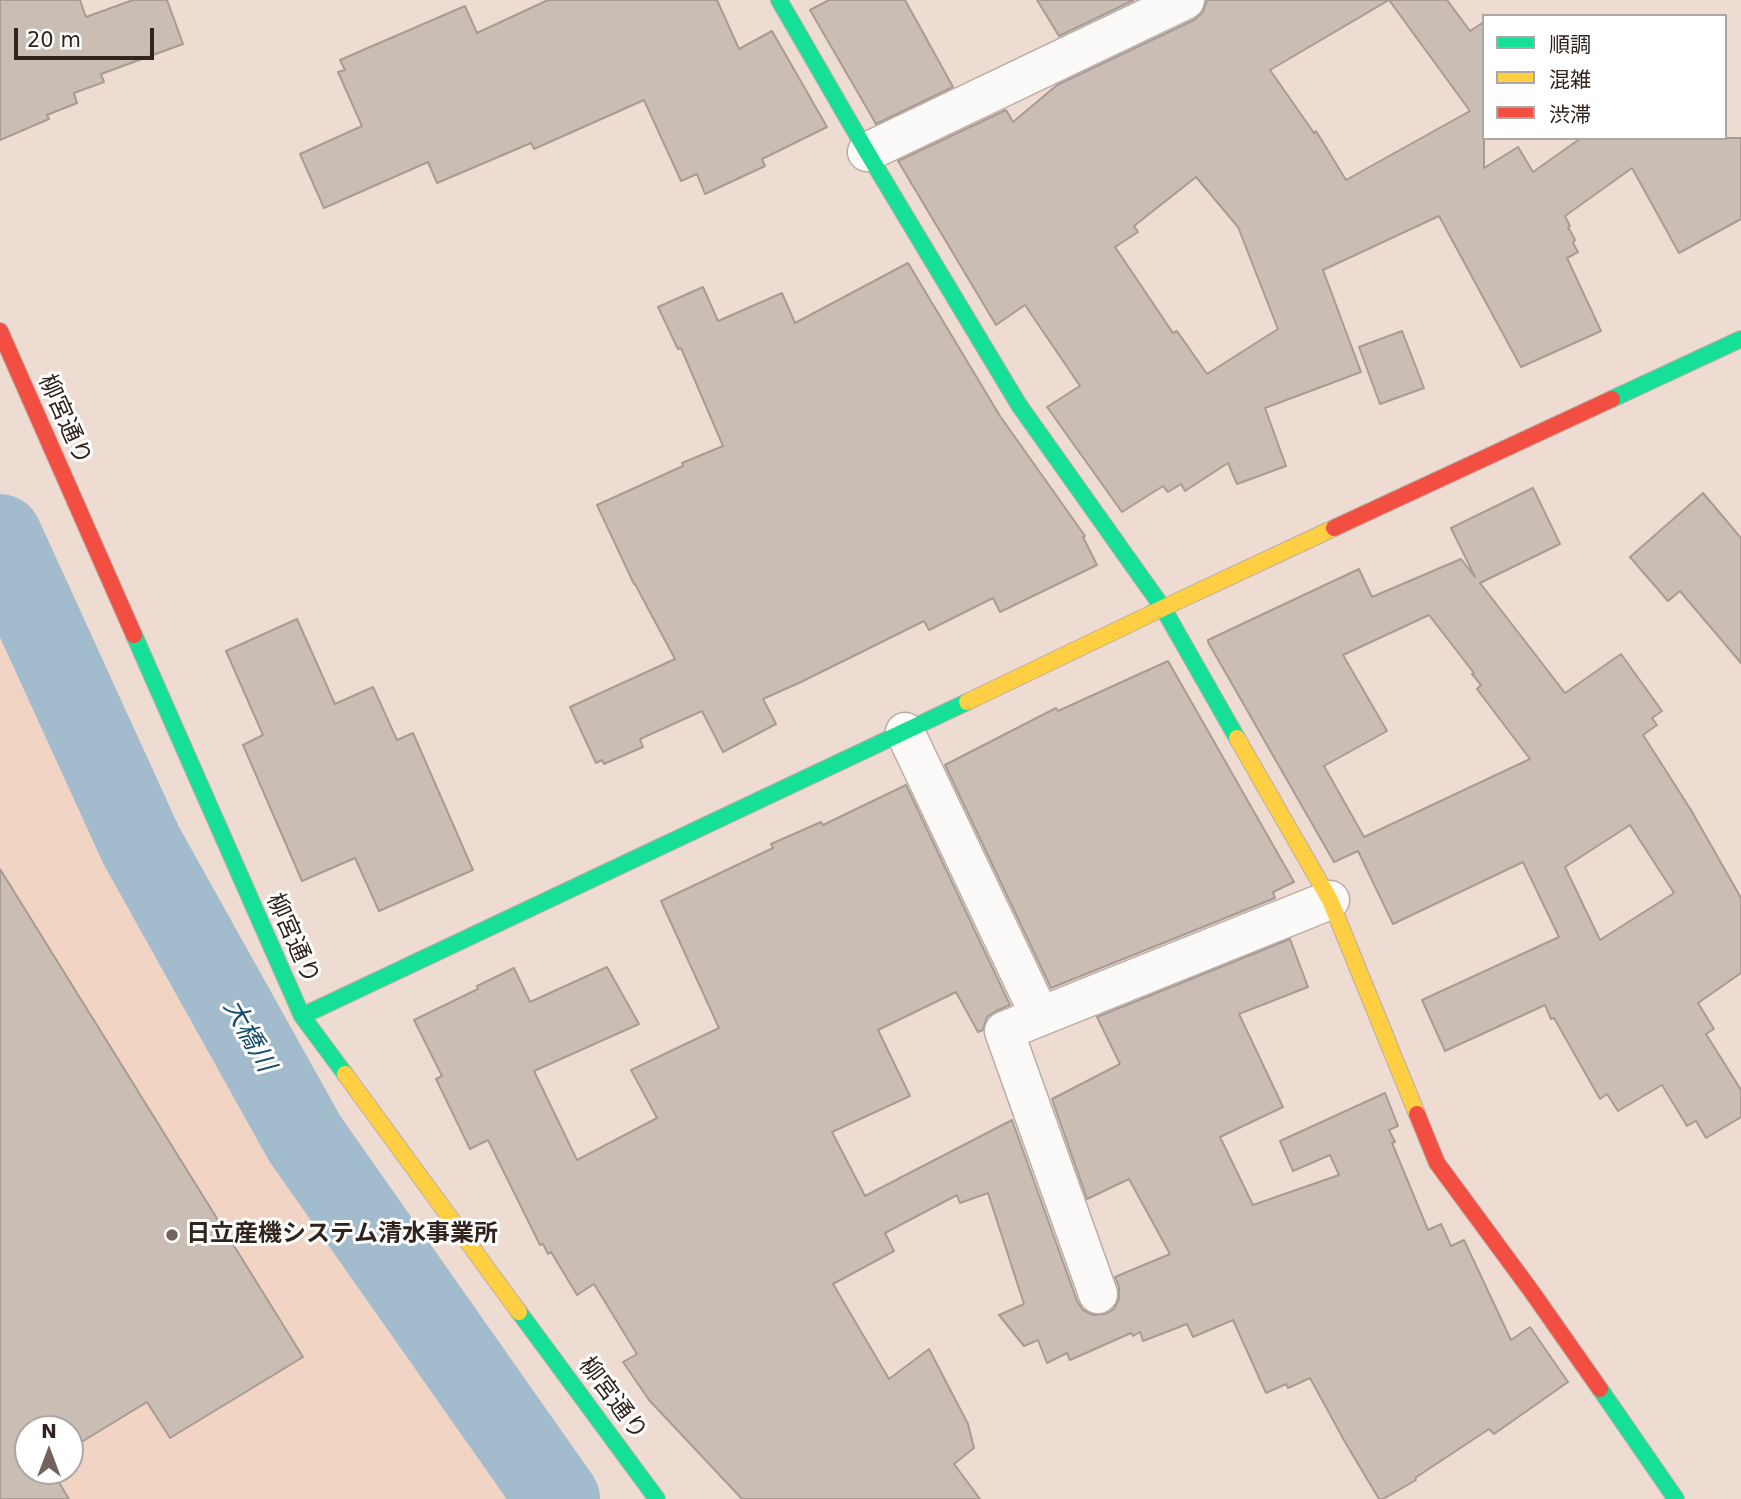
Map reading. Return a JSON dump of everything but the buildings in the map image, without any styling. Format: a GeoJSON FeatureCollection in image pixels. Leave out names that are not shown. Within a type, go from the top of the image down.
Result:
{"type":"FeatureCollection","features":[{"type":"Feature","properties":{"kind":"street"},"geometry":{"type":"LineString","coordinates":[[779,0],[1019,405],[1163,608],[1330,900],[1437,1163],[1532,1292],[1676,1499]]}},
{"type":"Feature","properties":{"kind":"street"},"geometry":{"type":"LineString","coordinates":[[867,152],[1185,0]]}},
{"type":"Feature","properties":{"kind":"street","name":"柳宮通り"},"geometry":{"type":"LineString","coordinates":[[0,331],[302,1016],[657,1499]]}},
{"type":"Feature","properties":{"kind":"street"},"geometry":{"type":"LineString","coordinates":[[302,1016],[1163,608],[1741,339]]}},
{"type":"Feature","properties":{"kind":"street"},"geometry":{"type":"LineString","coordinates":[[905,732],[1040,1016]]}},
{"type":"Feature","properties":{"kind":"street"},"geometry":{"type":"LineString","coordinates":[[1098,1294],[1004,1031],[1330,900]]}},
{"type":"Feature","properties":{"kind":"shaded area"},"geometry":{"type":"Polygon","coordinates":[[[0,566],[257,1119],[536,1499],[0,1499],[0,566]]]}},
{"type":"Feature","properties":{"kind":"waterway","name":"大橋川"},"geometry":{"type":"LineString","coordinates":[[0,536],[141,845],[305,1139],[558,1499]]}},
{"type":"Feature","properties":{"kind":"traffic: fast"},"geometry":{"type":"LineString","coordinates":[[779,0],[1019,405],[1163,608],[1237,738]]}},
{"type":"Feature","properties":{"kind":"traffic: fast"},"geometry":{"type":"LineString","coordinates":[[1612,399],[1741,339]]}},
{"type":"Feature","properties":{"kind":"traffic: fast"},"geometry":{"type":"LineString","coordinates":[[134,635],[302,1016],[345,1074]]}},
{"type":"Feature","properties":{"kind":"traffic: fast"},"geometry":{"type":"LineString","coordinates":[[302,1016],[967,702]]}},
{"type":"Feature","properties":{"kind":"traffic: fast"},"geometry":{"type":"LineString","coordinates":[[519,1312],[657,1499]]}},
{"type":"Feature","properties":{"kind":"traffic: fast"},"geometry":{"type":"LineString","coordinates":[[1600,1389],[1676,1499]]}},
{"type":"Feature","properties":{"kind":"traffic: slow"},"geometry":{"type":"LineString","coordinates":[[967,702],[1334,528]]}},
{"type":"Feature","properties":{"kind":"traffic: slow"},"geometry":{"type":"LineString","coordinates":[[1237,738],[1330,900],[1417,1114]]}},
{"type":"Feature","properties":{"kind":"traffic: slow"},"geometry":{"type":"LineString","coordinates":[[345,1074],[519,1312]]}},
{"type":"Feature","properties":{"kind":"traffic: jam"},"geometry":{"type":"LineString","coordinates":[[0,331],[134,635]]}},
{"type":"Feature","properties":{"kind":"traffic: jam"},"geometry":{"type":"LineString","coordinates":[[1334,528],[1612,399]]}},
{"type":"Feature","properties":{"kind":"traffic: jam"},"geometry":{"type":"LineString","coordinates":[[1417,1114],[1437,1163],[1600,1389]]}},
{"type":"Feature","properties":{"kind":"place","name":"日立産機システム清水事業所"},"geometry":{"type":"Point","coordinates":[172,1235]}}]}
